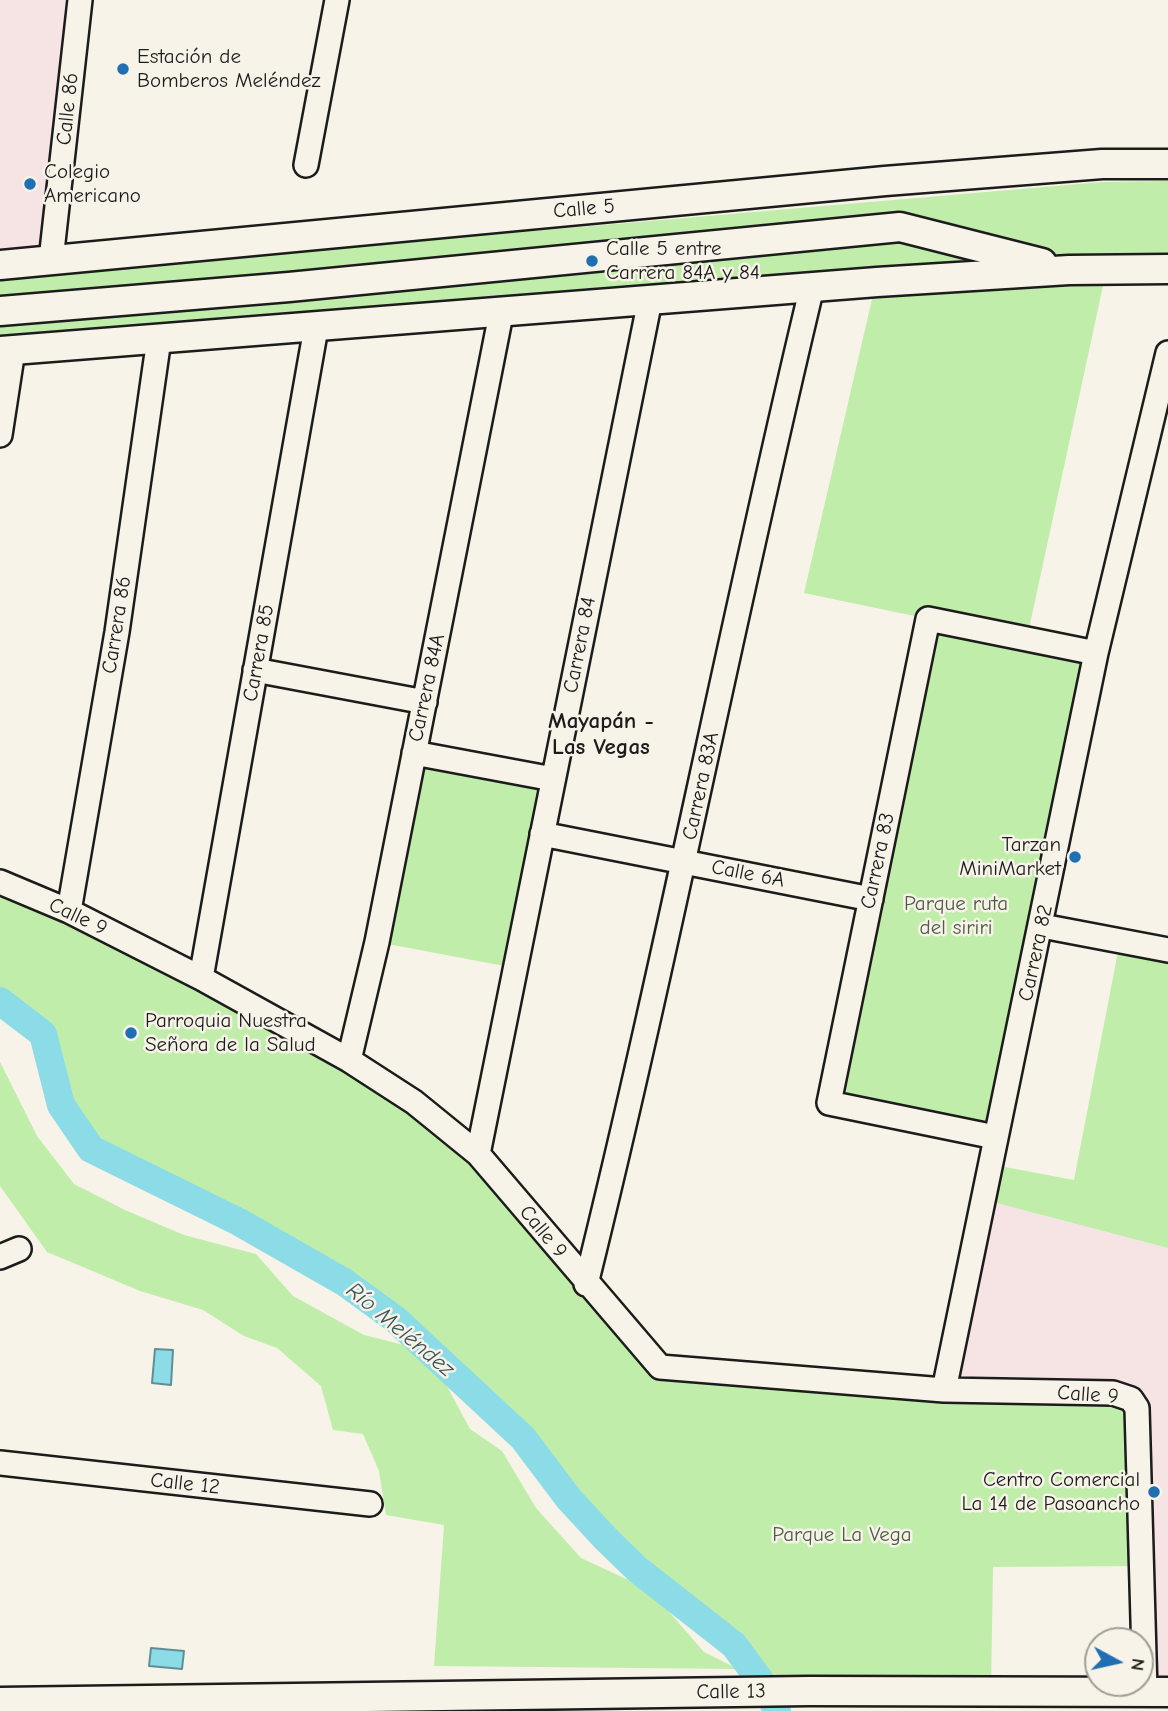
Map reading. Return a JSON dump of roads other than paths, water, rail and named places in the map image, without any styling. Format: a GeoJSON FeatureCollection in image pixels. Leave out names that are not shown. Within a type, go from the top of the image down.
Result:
{"type":"FeatureCollection","features":[{"type":"Feature","properties":{"kind":"main road","name":"Calle 5"},"geometry":{"type":"LineString","coordinates":[[0,265],[885,181],[1102,164],[1168,164]]}},
{"type":"Feature","properties":{"kind":"main road"},"geometry":{"type":"LineString","coordinates":[[0,311],[289,287],[900,227],[1069,270]]}},
{"type":"Feature","properties":{"kind":"main road"},"geometry":{"type":"LineString","coordinates":[[6,351],[812,288],[1069,270],[1168,269]]}},
{"type":"Feature","properties":{"kind":"main road","name":"Calle 13"},"geometry":{"type":"LineString","coordinates":[[0,1702],[535,1703],[743,1692],[1156,1692]]}},
{"type":"Feature","properties":{"kind":"street","name":"Calle 86"},"geometry":{"type":"LineString","coordinates":[[51,260],[80,0]]}},
{"type":"Feature","properties":{"kind":"street"},"geometry":{"type":"LineString","coordinates":[[306,165],[337,0]]}},
{"type":"Feature","properties":{"kind":"street","name":"Carrera 83A"},"geometry":{"type":"LineString","coordinates":[[586,1284],[641,1063],[744,582],[812,288]]}},
{"type":"Feature","properties":{"kind":"street","name":"Carrera 84"},"geometry":{"type":"LineString","coordinates":[[478,1154],[650,300]]}},
{"type":"Feature","properties":{"kind":"street","name":"Carrera 84A"},"geometry":{"type":"LineString","coordinates":[[349,1060],[377,942],[501,314]]}},
{"type":"Feature","properties":{"kind":"street","name":"Carrera 85"},"geometry":{"type":"LineString","coordinates":[[201,978],[316,328]]}},
{"type":"Feature","properties":{"kind":"street","name":"Carrera 86"},"geometry":{"type":"LineString","coordinates":[[69,911],[117,632],[159,339]]}},
{"type":"Feature","properties":{"kind":"street"},"geometry":{"type":"LineString","coordinates":[[0,435],[6,351]]}},
{"type":"Feature","properties":{"kind":"street","name":"Carrera 82"},"geometry":{"type":"LineString","coordinates":[[944,1390],[995,1138],[1042,926],[1096,653],[1168,353]]}},
{"type":"Feature","properties":{"kind":"street","name":"Carrera 83"},"geometry":{"type":"LineString","coordinates":[[995,1138],[829,1103],[928,619],[1096,653]]}},
{"type":"Feature","properties":{"kind":"street"},"geometry":{"type":"LineString","coordinates":[[256,670],[425,702]]}},
{"type":"Feature","properties":{"kind":"street"},"geometry":{"type":"LineString","coordinates":[[414,753],[553,779]]}},
{"type":"Feature","properties":{"kind":"street","name":"Calle 6A"},"geometry":{"type":"LineString","coordinates":[[542,834],[871,899]]}},
{"type":"Feature","properties":{"kind":"street","name":"Calle 9"},"geometry":{"type":"LineString","coordinates":[[0,883],[69,911],[201,978],[349,1060],[414,1102],[478,1154],[586,1284],[660,1367],[944,1390],[1113,1393],[1131,1399],[1138,1416],[1156,1692]]}},
{"type":"Feature","properties":{"kind":"street"},"geometry":{"type":"LineString","coordinates":[[1042,926],[1168,950]]}},
{"type":"Feature","properties":{"kind":"street","name":"Calle 12"},"geometry":{"type":"LineString","coordinates":[[0,1463],[370,1504]]}},
{"type":"Feature","properties":{"kind":"water"},"geometry":{"type":"Polygon","coordinates":[[[155,1349],[173,1350],[171,1385],[152,1383],[155,1349]]]}},
{"type":"Feature","properties":{"kind":"water"},"geometry":{"type":"Polygon","coordinates":[[[151,1648],[184,1651],[182,1669],[149,1666],[151,1648]]]}},
{"type":"Feature","properties":{"kind":"waterway","name":"Río Meléndez"},"geometry":{"type":"LineString","coordinates":[[0,1001],[43,1034],[61,1105],[91,1149],[239,1222],[344,1282],[395,1319],[523,1438],[569,1499],[637,1569],[734,1645],[768,1691],[777,1711]]}},
{"type":"Feature","properties":{"kind":"place","name":"Estación de Bomberos Meléndez"},"geometry":{"type":"Point","coordinates":[123,69]}},
{"type":"Feature","properties":{"kind":"place","name":"Colegio Americano"},"geometry":{"type":"Point","coordinates":[30,184]}},
{"type":"Feature","properties":{"kind":"place","name":"Calle 5 entre Carrera 84A y 84"},"geometry":{"type":"Point","coordinates":[592,261]}},
{"type":"Feature","properties":{"kind":"place","name":"Tarzan MiniMarket"},"geometry":{"type":"Point","coordinates":[1075,857]}},
{"type":"Feature","properties":{"kind":"place","name":"Parroquia Nuestra Señora de la Salud"},"geometry":{"type":"Point","coordinates":[131,1033]}},
{"type":"Feature","properties":{"kind":"place","name":"Centro Comercial La 14 de Pasoancho"},"geometry":{"type":"Point","coordinates":[1154,1492]}},
{"type":"Feature","properties":{"kind":"district","name":"Mayapán - Las Vegas"},"geometry":{"type":"Point","coordinates":[601,734]}},
{"type":"Feature","properties":{"kind":"park label","name":"Parque ruta del siriri"},"geometry":{"type":"Point","coordinates":[956,916]}},
{"type":"Feature","properties":{"kind":"park label","name":"Parque La Vega"},"geometry":{"type":"Point","coordinates":[842,1535]}}]}
